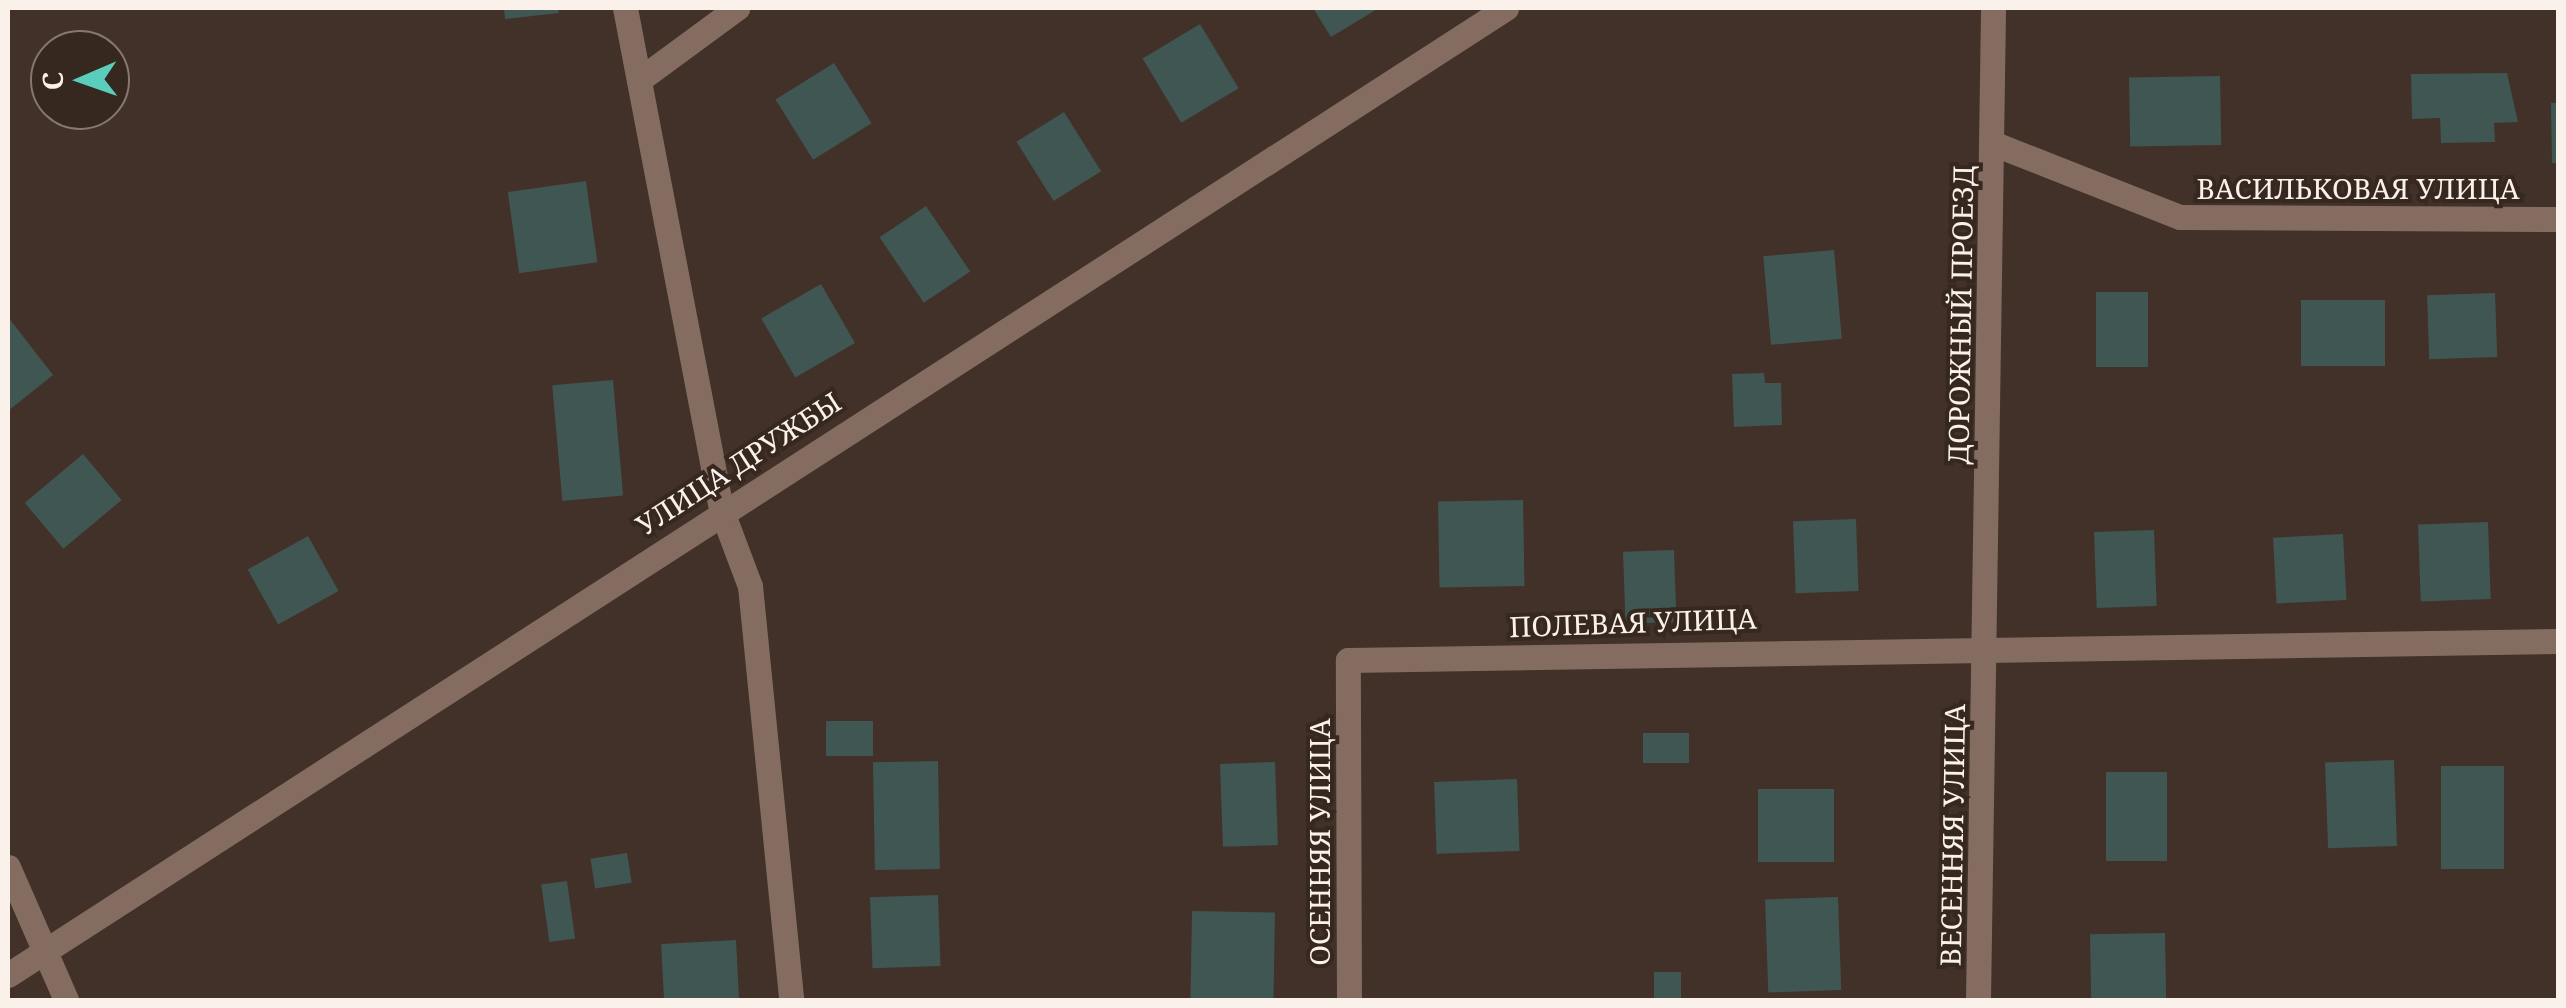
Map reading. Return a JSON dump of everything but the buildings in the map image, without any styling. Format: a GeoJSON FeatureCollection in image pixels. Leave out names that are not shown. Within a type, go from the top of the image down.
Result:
{"type":"FeatureCollection","features":[{"type":"Feature","properties":{"kind":"street"},"geometry":{"type":"LineString","coordinates":[[625,8],[721,509],[750,586],[766,710],[791,1000]]}},
{"type":"Feature","properties":{"kind":"street"},"geometry":{"type":"LineString","coordinates":[[639,80],[738,8]]}},
{"type":"Feature","properties":{"kind":"street","name":"УЛИЦА ДРУЖБЫ"},"geometry":{"type":"LineString","coordinates":[[8,975],[721,509],[1506,8]]}},
{"type":"Feature","properties":{"kind":"street","name":"ДОРОЖНЫЙ ПРОЕЗД"},"geometry":{"type":"LineString","coordinates":[[1986,661],[1993,8]]}},
{"type":"Feature","properties":{"kind":"street","name":"ВАСИЛЬКОВАЯ УЛИЦА"},"geometry":{"type":"LineString","coordinates":[[1992,143],[2180,217],[2558,219]]}},
{"type":"Feature","properties":{"kind":"street"},"geometry":{"type":"LineString","coordinates":[[1986,661],[2558,641]]}},
{"type":"Feature","properties":{"kind":"street","name":"ПОЛЕВАЯ УЛИЦА"},"geometry":{"type":"LineString","coordinates":[[1348,672],[1920,644],[1986,661]]}},
{"type":"Feature","properties":{"kind":"street","name":"ВЕСЕННЯЯ УЛИЦА"},"geometry":{"type":"LineString","coordinates":[[1978,1000],[1986,661]]}},
{"type":"Feature","properties":{"kind":"street","name":"ОСЕННЯЯ УЛИЦА"},"geometry":{"type":"LineString","coordinates":[[1348,672],[1349,1000]]}},
{"type":"Feature","properties":{"kind":"street"},"geometry":{"type":"LineString","coordinates":[[8,867],[66,1000]]}}]}
